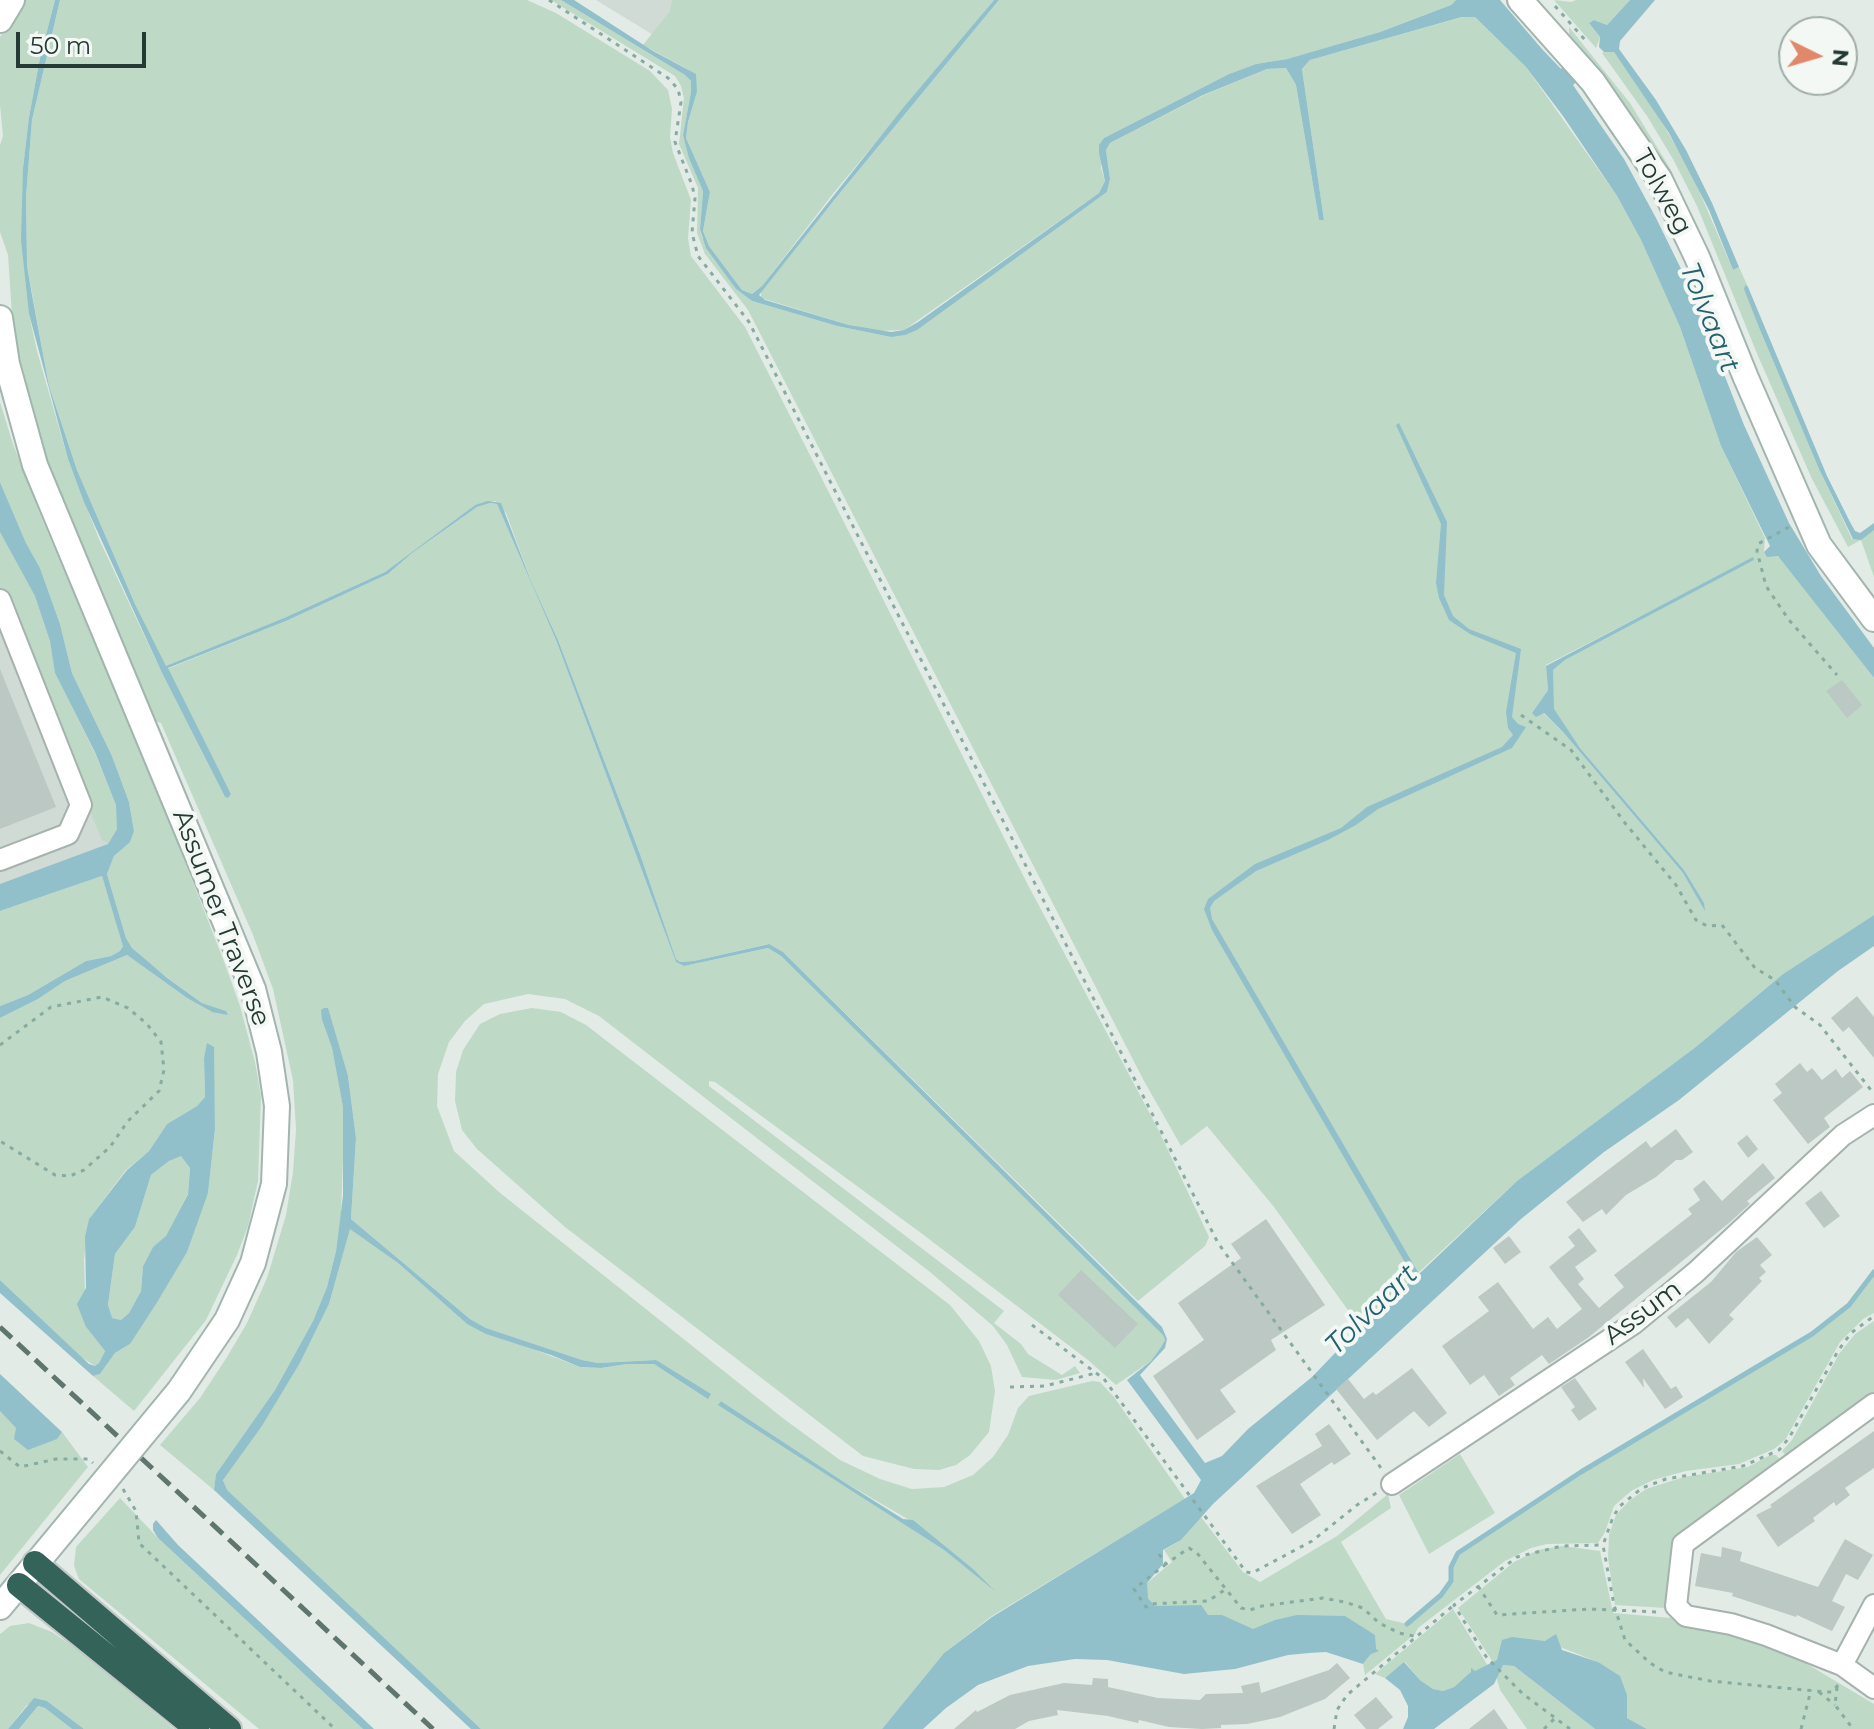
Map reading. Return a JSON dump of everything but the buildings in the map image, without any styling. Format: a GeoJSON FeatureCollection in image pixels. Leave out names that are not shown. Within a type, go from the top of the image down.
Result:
{"type":"FeatureCollection","features":[{"type":"Feature","properties":{"kind":"highway"},"geometry":{"type":"LineString","coordinates":[[35,1563],[229,1729]]}},
{"type":"Feature","properties":{"kind":"highway"},"geometry":{"type":"LineString","coordinates":[[19,1585],[197,1729]]}},
{"type":"Feature","properties":{"kind":"main road"},"geometry":{"type":"LineString","coordinates":[[0,20],[12,0]]}},
{"type":"Feature","properties":{"kind":"main road","name":"Tolweg"},"geometry":{"type":"LineString","coordinates":[[1520,0],[1593,82],[1660,180],[1697,257],[1819,545],[1874,619]]}},
{"type":"Feature","properties":{"kind":"main road","name":"Assumer Traverse"},"geometry":{"type":"LineString","coordinates":[[0,318],[4,356],[35,465],[253,989],[269,1052],[277,1106],[274,1184],[253,1263],[227,1320],[179,1391],[0,1607]]}},
{"type":"Feature","properties":{"kind":"street"},"geometry":{"type":"LineString","coordinates":[[0,600],[81,805],[68,834],[0,860]]}},
{"type":"Feature","properties":{"kind":"street","name":"Assum"},"geometry":{"type":"LineString","coordinates":[[1392,1484],[1633,1324],[1696,1272],[1843,1135],[1874,1115]]}},
{"type":"Feature","properties":{"kind":"street"},"geometry":{"type":"LineString","coordinates":[[1874,1404],[1683,1544],[1676,1606],[1686,1616],[1731,1624],[1842,1665],[1874,1688]]}},
{"type":"Feature","properties":{"kind":"street"},"geometry":{"type":"LineString","coordinates":[[1842,1665],[1874,1605]]}},
{"type":"Feature","properties":{"kind":"path"},"geometry":{"type":"LineString","coordinates":[[549,0],[668,78],[678,89],[681,102],[675,142],[695,198],[692,233],[698,256],[749,322],[1218,1243],[1392,1484],[1357,1505],[1312,1541],[1252,1573],[1246,1572],[1119,1398],[1096,1373],[1032,1325]]}},
{"type":"Feature","properties":{"kind":"path"},"geometry":{"type":"LineString","coordinates":[[1791,525],[1758,544],[1766,586],[1789,620],[1837,675]]}},
{"type":"Feature","properties":{"kind":"path"},"geometry":{"type":"LineString","coordinates":[[1521,715],[1571,750],[1676,885],[1696,920],[1707,926],[1722,925],[1755,968],[1775,980],[1795,1007],[1820,1025],[1874,1094]]}},
{"type":"Feature","properties":{"kind":"path"},"geometry":{"type":"LineString","coordinates":[[0,1045],[51,1007],[102,997],[128,1008],[147,1024],[161,1042],[164,1070],[159,1091],[135,1113],[110,1147],[84,1170],[70,1176],[55,1175],[0,1141]]}},
{"type":"Feature","properties":{"kind":"path"},"geometry":{"type":"LineString","coordinates":[[1842,1665],[1843,1680],[1832,1692],[1710,1681],[1665,1672],[1625,1640],[1615,1609],[1603,1545],[1620,1506],[1642,1488],[1666,1479],[1743,1466],[1779,1450],[1789,1438],[1838,1351],[1851,1333],[1874,1316]]}},
{"type":"Feature","properties":{"kind":"path"},"geometry":{"type":"LineString","coordinates":[[1010,1387],[1045,1386],[1096,1373]]}},
{"type":"Feature","properties":{"kind":"path"},"geometry":{"type":"LineString","coordinates":[[1334,1729],[1337,1710],[1347,1695],[1414,1636],[1517,1557],[1562,1546],[1603,1545]]}},
{"type":"Feature","properties":{"kind":"path"},"geometry":{"type":"LineString","coordinates":[[1226,1589],[1208,1601],[1150,1604],[1146,1607],[1134,1589],[1189,1548],[1197,1553],[1226,1589],[1241,1608],[1250,1610],[1323,1598],[1363,1608],[1379,1623],[1399,1633],[1414,1636]]}},
{"type":"Feature","properties":{"kind":"path"},"geometry":{"type":"LineString","coordinates":[[1159,1554],[1166,1564]]}},
{"type":"Feature","properties":{"kind":"path"},"geometry":{"type":"LineString","coordinates":[[153,1557],[335,1729]]}},
{"type":"Feature","properties":{"kind":"path"},"geometry":{"type":"LineString","coordinates":[[1478,1586],[1497,1615],[1615,1609],[1667,1613],[1676,1606]]}},
{"type":"Feature","properties":{"kind":"path"},"geometry":{"type":"LineString","coordinates":[[1454,1605],[1487,1658],[1523,1694],[1570,1729]]}},
{"type":"Feature","properties":{"kind":"path"},"geometry":{"type":"LineString","coordinates":[[1835,1705],[1837,1687]]}},
{"type":"Feature","properties":{"kind":"path"},"geometry":{"type":"LineString","coordinates":[[1801,1729],[1811,1690]]}},
{"type":"Feature","properties":{"kind":"path"},"geometry":{"type":"LineString","coordinates":[[1817,1690],[1835,1705],[1853,1729]]}},
{"type":"Feature","properties":{"kind":"path"},"geometry":{"type":"LineString","coordinates":[[1544,1729],[1555,1718]]}},
{"type":"Feature","properties":{"kind":"shaded area"},"geometry":{"type":"Polygon","coordinates":[[[596,0],[684,0],[673,47],[596,0]]]}},
{"type":"Feature","properties":{"kind":"shaded area"},"geometry":{"type":"Polygon","coordinates":[[[0,492],[127,821],[103,859],[0,900],[0,492]]]}},
{"type":"Feature","properties":{"kind":"green space"},"geometry":{"type":"Polygon","coordinates":[[[22,0],[55,0],[40,58],[23,168],[29,314],[68,459],[99,539],[225,797],[231,794],[167,669],[286,621],[388,574],[477,507],[497,504],[556,640],[676,962],[684,966],[768,948],[781,956],[1163,1334],[1165,1340],[1151,1361],[1116,1385],[1088,1360],[921,1233],[715,1082],[709,1081],[709,1086],[1004,1311],[994,1323],[1021,1344],[1028,1354],[1062,1375],[1075,1366],[1080,1373],[1056,1380],[1022,1377],[1007,1345],[993,1326],[930,1272],[599,1016],[565,999],[528,994],[484,1004],[465,1021],[449,1042],[438,1074],[437,1106],[454,1151],[499,1192],[840,1460],[880,1479],[912,1489],[944,1487],[973,1475],[993,1457],[1008,1435],[1018,1408],[1029,1396],[1092,1381],[1100,1382],[1114,1397],[1185,1499],[992,1616],[944,1653],[882,1729],[481,1729],[226,1490],[223,1479],[262,1426],[300,1363],[329,1304],[350,1228],[398,1263],[467,1324],[580,1367],[654,1364],[670,1373],[656,1360],[598,1363],[582,1360],[486,1328],[470,1319],[351,1219],[356,1138],[348,1076],[322,1020],[332,1048],[343,1106],[344,1131],[341,1214],[327,1287],[313,1321],[275,1390],[216,1474],[214,1490],[160,1445],[200,1398],[227,1357],[247,1323],[267,1278],[286,1215],[293,1172],[296,1129],[293,1080],[273,989],[253,935],[161,723],[152,720],[55,487],[19,364],[13,330],[8,255],[0,232],[0,145],[3,136],[0,37],[22,0]],[[721,1401],[719,1405],[944,1550],[994,1589],[911,1521],[844,1482],[721,1401]]]}},
{"type":"Feature","properties":{"kind":"green space"},"geometry":{"type":"Polygon","coordinates":[[[60,0],[527,0],[556,13],[650,71],[668,90],[672,109],[670,137],[673,153],[691,200],[688,238],[691,256],[745,327],[1028,885],[1158,1129],[1209,1237],[1205,1246],[1138,1301],[783,952],[768,944],[694,961],[680,962],[676,959],[640,854],[558,640],[531,581],[506,513],[495,501],[475,505],[385,572],[166,667],[77,470],[49,386],[27,266],[26,197],[32,120],[60,0]]]}},
{"type":"Feature","properties":{"kind":"green space"},"geometry":{"type":"Polygon","coordinates":[[[551,0],[561,0],[691,81],[683,135],[703,191],[700,229],[702,237],[736,289],[752,301],[837,326],[891,337],[917,329],[1107,192],[1110,179],[1106,150],[1110,143],[1204,95],[1267,69],[1286,68],[1296,85],[1319,220],[1324,220],[1302,69],[1310,60],[1463,17],[1475,17],[1526,67],[1617,196],[1641,240],[1680,327],[1721,446],[1765,538],[1764,552],[1783,561],[1874,678],[1874,915],[1783,974],[1697,1046],[1517,1181],[1360,1327],[1274,1207],[1207,1126],[1181,1146],[1144,1081],[748,310],[705,254],[697,233],[698,188],[679,144],[684,98],[675,76],[551,0]],[[1753,560],[1546,665],[1548,690],[1532,713],[1543,713],[1563,732],[1683,873],[1705,909],[1684,870],[1580,748],[1553,709],[1553,670],[1565,660],[1753,560]]]}},
{"type":"Feature","properties":{"kind":"green space"},"geometry":{"type":"Polygon","coordinates":[[[672,0],[994,0],[832,195],[762,286],[752,294],[742,290],[709,246],[703,231],[710,192],[686,138],[697,92],[689,70],[643,45],[670,11],[672,0]]]}},
{"type":"Feature","properties":{"kind":"green space"},"geometry":{"type":"Polygon","coordinates":[[[999,0],[1456,0],[1451,5],[1380,32],[1229,74],[1104,138],[1101,168],[1105,181],[1099,193],[904,330],[876,331],[849,325],[761,298],[761,291],[999,0]]]}},
{"type":"Feature","properties":{"kind":"green space"},"geometry":{"type":"Polygon","coordinates":[[[1554,0],[1630,0],[1607,25],[1594,20],[1589,23],[1600,37],[1596,48],[1554,0]]]}},
{"type":"Feature","properties":{"kind":"green space"},"geometry":{"type":"Polygon","coordinates":[[[1569,27],[1630,103],[1671,170],[1790,451],[1822,518],[1804,487],[1676,193],[1642,136],[1569,38],[1569,27]]]}},
{"type":"Feature","properties":{"kind":"green space"},"geometry":{"type":"Polygon","coordinates":[[[1604,52],[1614,52],[1656,112],[1691,172],[1733,270],[1739,267],[1748,287],[1744,286],[1760,330],[1852,539],[1874,528],[1874,577],[1861,540],[1848,547],[1812,479],[1697,206],[1673,159],[1604,52]]]}},
{"type":"Feature","properties":{"kind":"green space"},"geometry":{"type":"Polygon","coordinates":[[[0,402],[39,512],[162,803],[225,964],[240,1006],[261,1096],[258,1181],[248,1226],[237,1255],[206,1320],[134,1411],[93,1376],[100,1374],[115,1353],[130,1344],[208,1193],[215,1129],[213,1054],[204,1058],[205,1097],[197,1106],[167,1124],[149,1151],[126,1170],[89,1219],[84,1259],[86,1327],[105,1351],[95,1366],[81,1357],[0,1280],[0,1018],[65,981],[127,955],[187,998],[212,1012],[226,1011],[202,1003],[146,962],[126,938],[107,874],[114,856],[134,831],[129,802],[112,756],[72,673],[60,624],[40,568],[0,482],[0,402]]]}},
{"type":"Feature","properties":{"kind":"green space"},"geometry":{"type":"Polygon","coordinates":[[[0,532],[35,596],[50,641],[55,673],[116,805],[117,829],[108,843],[102,840],[0,590],[0,532]]]}},
{"type":"Feature","properties":{"kind":"green space"},"geometry":{"type":"Polygon","coordinates":[[[102,876],[123,940],[120,951],[86,961],[28,995],[0,1006],[0,911],[102,876]]]}},
{"type":"Feature","properties":{"kind":"green space"},"geometry":{"type":"Polygon","coordinates":[[[532,1008],[561,1012],[586,1025],[950,1305],[979,1341],[991,1366],[995,1391],[989,1432],[970,1455],[956,1465],[939,1470],[914,1469],[863,1456],[565,1227],[477,1149],[462,1130],[455,1101],[456,1072],[463,1050],[480,1024],[500,1014],[532,1008]]]}},
{"type":"Feature","properties":{"kind":"green space"},"geometry":{"type":"Polygon","coordinates":[[[181,1155],[190,1168],[188,1193],[166,1237],[153,1247],[143,1266],[141,1291],[129,1313],[121,1320],[111,1318],[108,1305],[115,1254],[135,1227],[151,1175],[181,1155]]]}},
{"type":"Feature","properties":{"kind":"green space"},"geometry":{"type":"Polygon","coordinates":[[[1874,1272],[1874,1313],[1863,1319],[1840,1342],[1785,1440],[1774,1449],[1739,1464],[1686,1471],[1653,1480],[1631,1491],[1614,1506],[1598,1543],[1547,1544],[1505,1561],[1418,1628],[1415,1634],[1365,1675],[1363,1664],[1372,1653],[1378,1651],[1223,1635],[1155,1606],[1148,1598],[1145,1591],[1147,1583],[1172,1562],[1164,1550],[1181,1540],[1201,1517],[1243,1572],[1260,1582],[1337,1536],[1388,1494],[1391,1508],[1341,1542],[1386,1619],[1407,1624],[1441,1595],[1451,1581],[1451,1567],[1458,1553],[1581,1472],[1812,1334],[1849,1305],[1874,1272]]]}},
{"type":"Feature","properties":{"kind":"green space"},"geometry":{"type":"Polygon","coordinates":[[[1874,1321],[1874,1392],[1786,1456],[1782,1451],[1792,1440],[1839,1354],[1855,1334],[1874,1321]]]}},
{"type":"Feature","properties":{"kind":"green space"},"geometry":{"type":"Polygon","coordinates":[[[0,1411],[17,1428],[56,1439],[62,1432],[88,1467],[0,1575],[0,1411]]]}},
{"type":"Feature","properties":{"kind":"green space"},"geometry":{"type":"Polygon","coordinates":[[[1460,1454],[1495,1513],[1429,1554],[1399,1495],[1460,1454]]]}},
{"type":"Feature","properties":{"kind":"green space"},"geometry":{"type":"Polygon","coordinates":[[[1776,1455],[1782,1461],[1677,1538],[1666,1608],[1615,1605],[1608,1558],[1609,1535],[1616,1515],[1629,1501],[1646,1489],[1684,1477],[1748,1467],[1776,1455]]]}},
{"type":"Feature","properties":{"kind":"green space"},"geometry":{"type":"Polygon","coordinates":[[[120,1498],[158,1538],[363,1729],[259,1729],[79,1579],[74,1566],[76,1547],[120,1498]]]}},
{"type":"Feature","properties":{"kind":"green space"},"geometry":{"type":"Polygon","coordinates":[[[1562,1546],[1600,1551],[1613,1613],[1671,1618],[1676,1623],[1708,1628],[1792,1655],[1874,1704],[1874,1729],[1647,1729],[1627,1718],[1598,1662],[1545,1641],[1514,1639],[1503,1665],[1514,1666],[1595,1729],[1527,1729],[1500,1690],[1491,1659],[1458,1608],[1514,1562],[1538,1550],[1562,1546]]]}},
{"type":"Feature","properties":{"kind":"green space"},"geometry":{"type":"Polygon","coordinates":[[[1453,1609],[1488,1666],[1472,1672],[1454,1687],[1443,1691],[1433,1689],[1420,1680],[1405,1662],[1385,1678],[1375,1674],[1453,1609]]]}},
{"type":"Feature","properties":{"kind":"green space"},"geometry":{"type":"Polygon","coordinates":[[[29,1623],[52,1632],[80,1651],[174,1729],[84,1729],[47,1701],[27,1705],[8,1729],[0,1729],[0,1634],[10,1626],[29,1623]]]}},
{"type":"Feature","properties":{"kind":"green space"},"geometry":{"type":"Polygon","coordinates":[[[38,1706],[45,1708],[72,1729],[19,1729],[38,1706]]]}},
{"type":"Feature","properties":{"kind":"water"},"geometry":{"type":"Polygon","coordinates":[[[55,0],[60,0],[32,120],[26,197],[27,266],[49,386],[77,470],[135,604],[166,666],[284,618],[385,572],[475,505],[488,501],[501,503],[558,640],[640,854],[676,959],[680,962],[694,961],[769,944],[783,952],[1162,1327],[1167,1339],[1165,1348],[1140,1375],[1205,1463],[1222,1456],[1248,1429],[1312,1377],[1360,1327],[1414,1278],[1212,930],[1204,909],[1208,899],[1255,864],[1341,828],[1367,807],[1502,747],[1513,735],[1508,728],[1506,712],[1516,653],[1470,634],[1449,620],[1436,583],[1441,524],[1396,425],[1399,423],[1447,522],[1444,595],[1453,616],[1469,629],[1521,649],[1512,717],[1526,727],[1512,748],[1378,809],[1328,840],[1256,871],[1214,901],[1210,908],[1212,919],[1419,1274],[1517,1181],[1697,1046],[1783,974],[1874,915],[1874,946],[1838,971],[1679,1100],[1604,1152],[1521,1219],[1213,1504],[1181,1540],[1163,1550],[1163,1564],[1147,1583],[1148,1598],[1155,1606],[1201,1605],[1208,1615],[1222,1615],[1253,1629],[1297,1615],[1345,1616],[1375,1635],[1376,1649],[1379,1651],[1371,1654],[1363,1664],[1326,1652],[1288,1655],[1235,1669],[1184,1674],[1107,1660],[1075,1659],[1028,1666],[978,1685],[923,1729],[882,1729],[944,1653],[992,1617],[1194,1493],[1201,1480],[1127,1380],[1151,1361],[1165,1340],[1163,1335],[781,956],[768,948],[684,966],[676,962],[556,640],[497,504],[477,507],[388,574],[286,621],[168,668],[231,794],[225,797],[162,673],[84,502],[68,459],[29,314],[21,240],[23,168],[40,58],[55,0]]]}},
{"type":"Feature","properties":{"kind":"water"},"geometry":{"type":"Polygon","coordinates":[[[561,0],[574,0],[653,51],[696,74],[697,92],[686,138],[710,192],[703,231],[709,246],[742,290],[752,294],[762,286],[903,108],[994,0],[999,0],[759,295],[765,300],[849,325],[891,332],[904,330],[918,322],[1099,193],[1105,181],[1099,153],[1099,145],[1104,138],[1229,74],[1256,64],[1287,59],[1380,32],[1451,5],[1456,0],[1500,0],[1542,49],[1570,74],[1576,82],[1573,85],[1624,159],[1689,285],[1744,425],[1789,523],[1821,576],[1874,648],[1874,678],[1778,556],[1767,557],[1764,552],[1770,546],[1721,446],[1680,327],[1641,240],[1617,196],[1563,116],[1526,67],[1475,17],[1462,17],[1310,60],[1302,69],[1324,220],[1319,220],[1296,85],[1286,68],[1267,69],[1203,95],[1110,143],[1106,150],[1110,179],[1107,192],[917,330],[891,337],[837,326],[752,301],[736,289],[706,248],[700,229],[703,191],[683,135],[691,81],[561,0]]]}},
{"type":"Feature","properties":{"kind":"water"},"geometry":{"type":"Polygon","coordinates":[[[1630,0],[1655,0],[1620,41],[1619,49],[1656,100],[1686,150],[1739,267],[1733,270],[1709,210],[1669,133],[1614,52],[1604,52],[1599,47],[1600,37],[1589,23],[1594,20],[1607,25],[1630,0]]]}},
{"type":"Feature","properties":{"kind":"water"},"geometry":{"type":"Polygon","coordinates":[[[1745,285],[1850,522],[1860,533],[1874,523],[1874,530],[1861,540],[1853,539],[1819,469],[1760,330],[1745,285]]]}},
{"type":"Feature","properties":{"kind":"water"},"geometry":{"type":"Polygon","coordinates":[[[0,482],[40,568],[60,624],[72,673],[112,756],[129,802],[134,831],[130,842],[114,856],[107,874],[126,938],[132,948],[166,977],[202,1003],[226,1011],[228,1015],[212,1012],[187,998],[127,955],[65,981],[0,1018],[0,1006],[28,995],[86,961],[111,956],[123,946],[102,876],[0,911],[0,884],[108,844],[117,829],[116,805],[95,752],[55,673],[50,641],[35,596],[0,532],[0,482]]]}},
{"type":"Feature","properties":{"kind":"water"},"geometry":{"type":"Polygon","coordinates":[[[1753,557],[1754,560],[1565,660],[1553,670],[1554,709],[1580,748],[1684,870],[1704,903],[1705,911],[1683,873],[1563,732],[1544,713],[1536,717],[1532,713],[1548,690],[1546,666],[1753,557]]]}},
{"type":"Feature","properties":{"kind":"water"},"geometry":{"type":"Polygon","coordinates":[[[328,1008],[348,1076],[356,1138],[351,1219],[470,1319],[486,1328],[582,1360],[598,1363],[656,1360],[711,1394],[708,1399],[654,1364],[580,1367],[486,1334],[467,1324],[398,1263],[350,1229],[329,1304],[300,1363],[262,1426],[223,1480],[227,1490],[481,1729],[471,1729],[214,1490],[216,1474],[275,1390],[313,1321],[327,1287],[336,1251],[343,1196],[343,1107],[332,1048],[322,1020],[321,1010],[328,1008]]]}},
{"type":"Feature","properties":{"kind":"water"},"geometry":{"type":"Polygon","coordinates":[[[207,1043],[214,1047],[215,1129],[208,1193],[187,1252],[156,1304],[130,1344],[115,1353],[100,1374],[93,1376],[0,1293],[0,1280],[89,1364],[95,1366],[99,1363],[105,1351],[86,1327],[77,1304],[86,1288],[85,1237],[89,1219],[127,1170],[149,1151],[167,1124],[197,1106],[205,1097],[204,1058],[207,1043]],[[181,1156],[151,1175],[135,1227],[115,1254],[108,1305],[112,1318],[121,1320],[129,1313],[141,1291],[143,1266],[153,1247],[166,1236],[188,1194],[190,1168],[181,1156]]]}},
{"type":"Feature","properties":{"kind":"water"},"geometry":{"type":"Polygon","coordinates":[[[0,1374],[62,1432],[57,1439],[28,1450],[14,1439],[16,1428],[0,1411],[0,1374]]]}},
{"type":"Feature","properties":{"kind":"water"},"geometry":{"type":"Polygon","coordinates":[[[721,1401],[903,1519],[913,1520],[995,1591],[944,1550],[718,1405],[721,1401]]]}},
{"type":"Feature","properties":{"kind":"water"},"geometry":{"type":"Polygon","coordinates":[[[156,1520],[178,1545],[374,1729],[363,1729],[158,1538],[153,1530],[156,1520]]]}},
{"type":"Feature","properties":{"kind":"water"},"geometry":{"type":"Polygon","coordinates":[[[1556,1634],[1562,1650],[1598,1662],[1620,1676],[1627,1695],[1627,1718],[1647,1729],[1595,1729],[1514,1666],[1503,1665],[1494,1684],[1434,1729],[1403,1729],[1408,1706],[1400,1690],[1385,1678],[1404,1662],[1420,1680],[1433,1689],[1443,1691],[1454,1687],[1471,1672],[1471,1668],[1475,1671],[1497,1660],[1502,1640],[1512,1637],[1545,1641],[1556,1634]]]}},
{"type":"Feature","properties":{"kind":"water"},"geometry":{"type":"Polygon","coordinates":[[[34,1698],[47,1701],[84,1729],[72,1729],[38,1706],[19,1729],[8,1729],[34,1698]]]}},
{"type":"Feature","properties":{"kind":"waterway"},"geometry":{"type":"LineString","coordinates":[[1407,1624],[1441,1595],[1451,1581],[1451,1567],[1458,1553],[1581,1472],[1812,1334],[1849,1305],[1874,1272]]}},
{"type":"Feature","properties":{"kind":"railway"},"geometry":{"type":"LineString","coordinates":[[0,1327],[433,1729]]}},
{"type":"Feature","properties":{"kind":"water label","name":"Tolvaart"},"geometry":{"type":"Point","coordinates":[1709,318]}},
{"type":"Feature","properties":{"kind":"water label","name":"Tolvaart"},"geometry":{"type":"Point","coordinates":[1372,1310]}}]}
